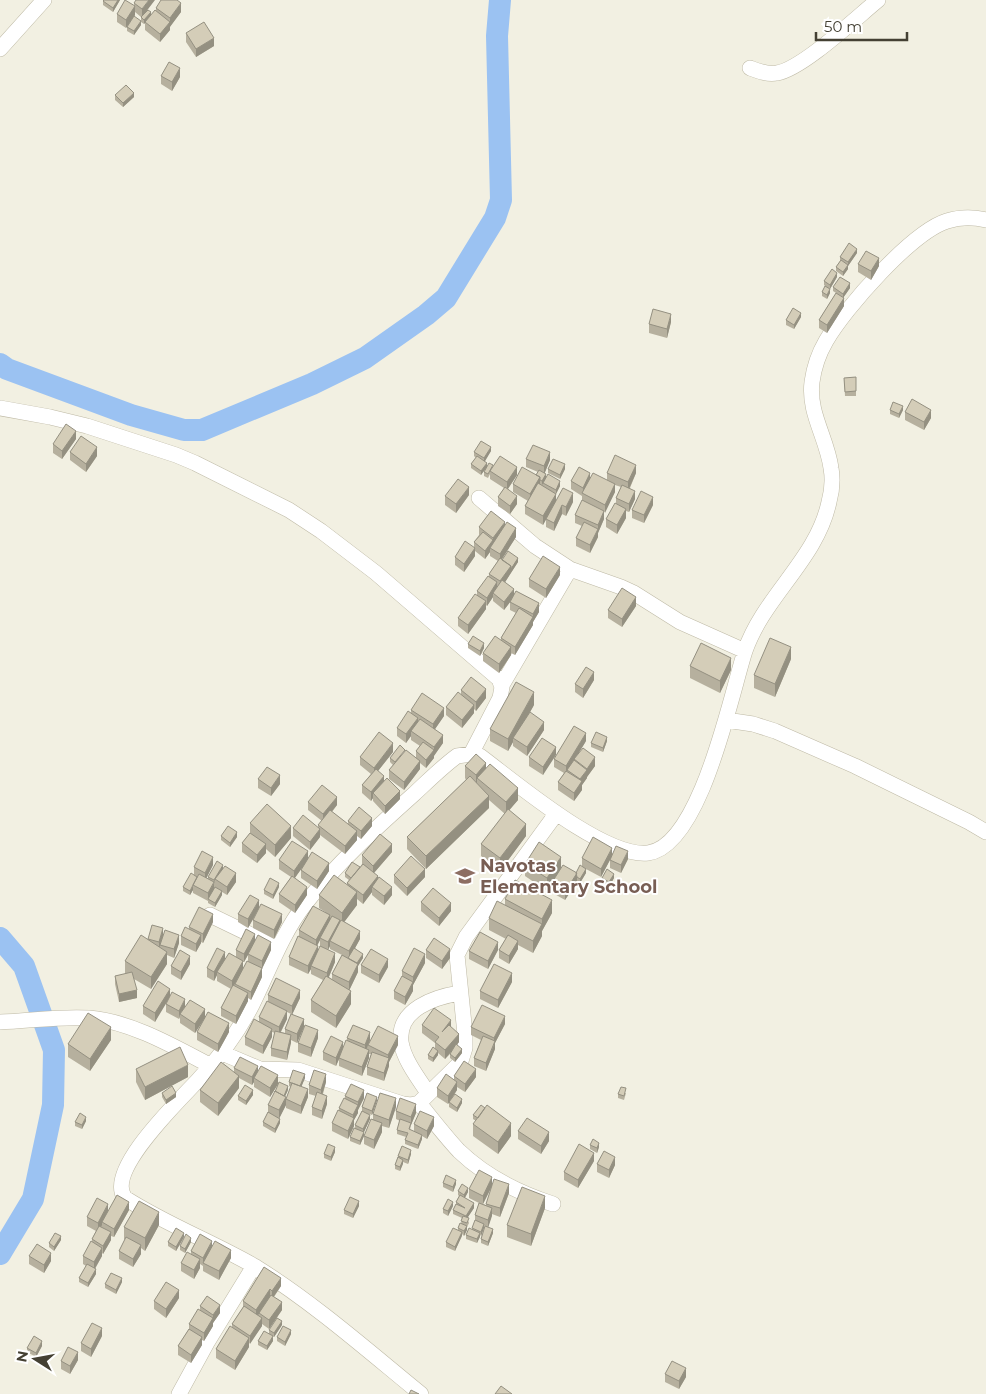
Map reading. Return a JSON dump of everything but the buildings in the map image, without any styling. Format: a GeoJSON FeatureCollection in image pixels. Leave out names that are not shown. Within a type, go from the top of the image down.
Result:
{"type":"FeatureCollection","features":[{"type":"Feature","properties":{"kind":"street"},"geometry":{"type":"LineString","coordinates":[[0,49],[44,0]]}},
{"type":"Feature","properties":{"kind":"street"},"geometry":{"type":"LineString","coordinates":[[750,68],[771,74],[786,71],[820,47],[878,0]]}},
{"type":"Feature","properties":{"kind":"street"},"geometry":{"type":"LineString","coordinates":[[421,1394],[311,1304],[254,1266],[125,1198],[121,1194],[122,1178],[160,1119],[222,1053],[252,1004],[293,920],[334,871],[387,818],[457,756],[471,754],[480,756],[556,814],[594,836],[623,849],[637,853],[650,853],[662,847],[681,828],[697,800],[710,769],[745,651],[760,619],[803,558],[814,539],[829,503],[832,482],[831,466],[813,407],[811,384],[816,363],[827,340],[849,309],[909,244],[930,229],[946,221],[965,217],[986,220]]}},
{"type":"Feature","properties":{"kind":"street"},"geometry":{"type":"LineString","coordinates":[[0,408],[87,426],[176,455],[289,510],[321,531],[376,573],[496,676],[502,685]]}},
{"type":"Feature","properties":{"kind":"street"},"geometry":{"type":"LineString","coordinates":[[479,498],[535,546],[570,569],[634,593],[680,622],[745,651]]}},
{"type":"Feature","properties":{"kind":"street"},"geometry":{"type":"LineString","coordinates":[[471,754],[500,698],[502,685],[570,569]]}},
{"type":"Feature","properties":{"kind":"street"},"geometry":{"type":"LineString","coordinates":[[726,720],[753,724],[776,731],[855,766],[986,832]]}},
{"type":"Feature","properties":{"kind":"street"},"geometry":{"type":"LineString","coordinates":[[222,1053],[260,1069],[298,1070],[403,1104],[411,1105],[423,1098],[456,1067],[463,1055],[465,1034],[457,955],[460,947],[556,814]]}},
{"type":"Feature","properties":{"kind":"street"},"geometry":{"type":"LineString","coordinates":[[210,915],[278,948]]}},
{"type":"Feature","properties":{"kind":"street"},"geometry":{"type":"LineString","coordinates":[[460,993],[433,999],[418,1007],[410,1014],[403,1026],[401,1043],[423,1098],[459,1150],[472,1162],[505,1184],[553,1204]]}},
{"type":"Feature","properties":{"kind":"street"},"geometry":{"type":"LineString","coordinates":[[0,1022],[89,1018],[108,1021],[159,1039],[211,1066]]}},
{"type":"Feature","properties":{"kind":"street"},"geometry":{"type":"LineString","coordinates":[[178,1394],[254,1266]]}},
{"type":"Feature","properties":{"kind":"waterway"},"geometry":{"type":"LineString","coordinates":[[0,364],[7,369],[131,415],[184,430],[202,430],[312,384],[365,358],[426,315],[446,298],[495,218],[501,200],[497,36],[500,0]]}},
{"type":"Feature","properties":{"kind":"waterway"},"geometry":{"type":"LineString","coordinates":[[0,938],[24,966],[54,1050],[53,1105],[33,1199],[0,1254]]}},
{"type":"Feature","properties":{"kind":"place","name":"Navotas Elementary School"},"geometry":{"type":"Point","coordinates":[465,876]}}]}
